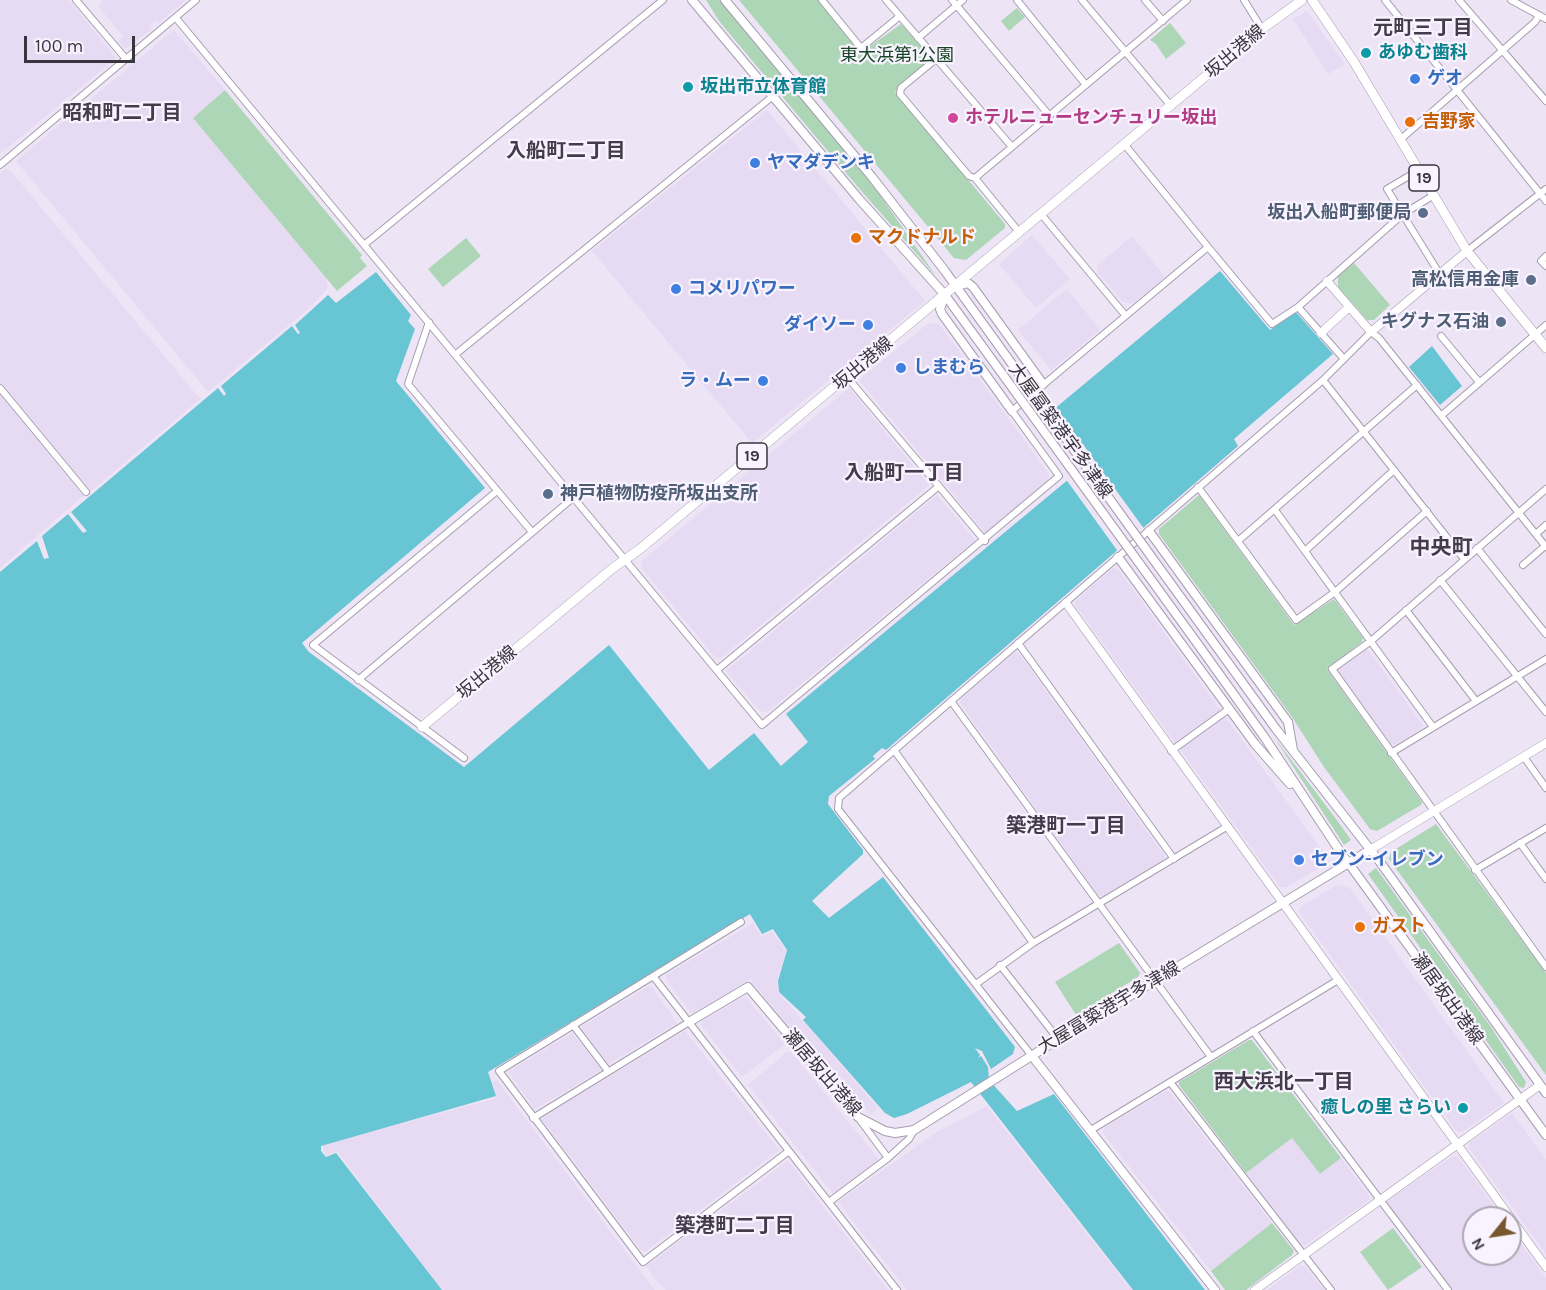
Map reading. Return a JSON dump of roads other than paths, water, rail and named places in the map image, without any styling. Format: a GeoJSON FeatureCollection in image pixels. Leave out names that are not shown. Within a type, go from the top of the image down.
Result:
{"type":"FeatureCollection","features":[{"type":"Feature","properties":{"kind":"main road","name":"大屋冨築港宇多津線"},"geometry":{"type":"LineString","coordinates":[[692,0],[945,295],[1265,738],[1349,863]]}},
{"type":"Feature","properties":{"kind":"main road","name":"大屋冨築港宇多津線"},"geometry":{"type":"LineString","coordinates":[[726,0],[849,149],[956,286],[1208,635],[1371,850],[1032,1056],[1215,1290]]}},
{"type":"Feature","properties":{"kind":"main road","name":"坂出港線"},"geometry":{"type":"LineString","coordinates":[[422,727],[847,377],[1262,29],[1302,0]]}},
{"type":"Feature","properties":{"kind":"main road","name":"19"},"geometry":{"type":"LineString","coordinates":[[1312,0],[1401,140],[1467,251],[1546,348]]}},
{"type":"Feature","properties":{"kind":"main road"},"geometry":{"type":"LineString","coordinates":[[956,286],[968,283],[973,287],[1043,384]]}},
{"type":"Feature","properties":{"kind":"main road"},"geometry":{"type":"LineString","coordinates":[[945,295],[940,309],[942,314],[1011,411]]}},
{"type":"Feature","properties":{"kind":"main road"},"geometry":{"type":"LineString","coordinates":[[1149,531],[1288,722],[1293,750]]}},
{"type":"Feature","properties":{"kind":"main road"},"geometry":{"type":"LineString","coordinates":[[1118,557],[1228,709],[1310,807]]}},
{"type":"Feature","properties":{"kind":"main road","name":"瀬居坂出港線"},"geometry":{"type":"LineString","coordinates":[[1371,850],[1546,1093]]}},
{"type":"Feature","properties":{"kind":"main road","name":"瀬居坂出港線"},"geometry":{"type":"LineString","coordinates":[[1349,863],[1546,1136]]}},
{"type":"Feature","properties":{"kind":"main road","name":"瀬居坂出港線"},"geometry":{"type":"LineString","coordinates":[[689,1022],[748,987],[858,1117],[885,1131],[895,1133],[914,1130]]}},
{"type":"Feature","properties":{"kind":"main road"},"geometry":{"type":"LineString","coordinates":[[914,1130],[1032,1056]]}},
{"type":"Feature","properties":{"kind":"street"},"geometry":{"type":"LineString","coordinates":[[76,0],[126,59]]}},
{"type":"Feature","properties":{"kind":"street"},"geometry":{"type":"LineString","coordinates":[[0,165],[196,0]]}},
{"type":"Feature","properties":{"kind":"street"},"geometry":{"type":"LineString","coordinates":[[364,245],[663,0]]}},
{"type":"Feature","properties":{"kind":"street"},"geometry":{"type":"LineString","coordinates":[[822,0],[861,48],[900,16]]}},
{"type":"Feature","properties":{"kind":"street"},"geometry":{"type":"LineString","coordinates":[[886,0],[1012,147]]}},
{"type":"Feature","properties":{"kind":"street"},"geometry":{"type":"LineString","coordinates":[[918,38],[955,3],[963,0]]}},
{"type":"Feature","properties":{"kind":"street"},"geometry":{"type":"LineString","coordinates":[[1017,0],[1086,85]]}},
{"type":"Feature","properties":{"kind":"street"},"geometry":{"type":"LineString","coordinates":[[1082,0],[1171,106]]}},
{"type":"Feature","properties":{"kind":"street"},"geometry":{"type":"LineString","coordinates":[[1145,0],[1163,21]]}},
{"type":"Feature","properties":{"kind":"street"},"geometry":{"type":"LineString","coordinates":[[975,178],[1187,0]]}},
{"type":"Feature","properties":{"kind":"street"},"geometry":{"type":"LineString","coordinates":[[1244,0],[1262,29]]}},
{"type":"Feature","properties":{"kind":"street"},"geometry":{"type":"LineString","coordinates":[[1385,0],[1546,201]]}},
{"type":"Feature","properties":{"kind":"street"},"geometry":{"type":"LineString","coordinates":[[1459,0],[1546,101]]}},
{"type":"Feature","properties":{"kind":"street"},"geometry":{"type":"LineString","coordinates":[[1511,0],[1546,19]]}},
{"type":"Feature","properties":{"kind":"street"},"geometry":{"type":"LineString","coordinates":[[955,3],[1050,115]]}},
{"type":"Feature","properties":{"kind":"street"},"geometry":{"type":"LineString","coordinates":[[1401,140],[1539,15]]}},
{"type":"Feature","properties":{"kind":"street"},"geometry":{"type":"LineString","coordinates":[[176,18],[762,725],[985,541],[1059,476],[1011,411],[1208,247]]}},
{"type":"Feature","properties":{"kind":"street"},"geometry":{"type":"LineString","coordinates":[[936,58],[901,88],[900,94],[969,176],[975,178],[1019,232]]}},
{"type":"Feature","properties":{"kind":"street"},"geometry":{"type":"LineString","coordinates":[[456,354],[773,96]]}},
{"type":"Feature","properties":{"kind":"street"},"geometry":{"type":"LineString","coordinates":[[1125,145],[1272,324],[1298,307],[1403,214],[1434,195]]}},
{"type":"Feature","properties":{"kind":"street"},"geometry":{"type":"LineString","coordinates":[[1419,170],[1387,189],[1439,273]]}},
{"type":"Feature","properties":{"kind":"street"},"geometry":{"type":"LineString","coordinates":[[1032,1056],[838,809],[839,798],[1323,380],[1371,332],[1439,273],[1546,189]]}},
{"type":"Feature","properties":{"kind":"street"},"geometry":{"type":"LineString","coordinates":[[1041,214],[1125,315]]}},
{"type":"Feature","properties":{"kind":"street"},"geometry":{"type":"LineString","coordinates":[[1546,256],[1541,261],[1546,266]]}},
{"type":"Feature","properties":{"kind":"street"},"geometry":{"type":"LineString","coordinates":[[1327,281],[1371,332],[1379,338],[1546,546],[1523,565]]}},
{"type":"Feature","properties":{"kind":"street"},"geometry":{"type":"LineString","coordinates":[[1298,307],[1344,359]]}},
{"type":"Feature","properties":{"kind":"street"},"geometry":{"type":"LineString","coordinates":[[1321,333],[1349,307]]}},
{"type":"Feature","properties":{"kind":"street"},"geometry":{"type":"LineString","coordinates":[[429,322],[408,384],[532,532]]}},
{"type":"Feature","properties":{"kind":"street"},"geometry":{"type":"LineString","coordinates":[[1442,415],[1546,324]]}},
{"type":"Feature","properties":{"kind":"street"},"geometry":{"type":"LineString","coordinates":[[1441,336],[1479,382]]}},
{"type":"Feature","properties":{"kind":"street"},"geometry":{"type":"LineString","coordinates":[[847,377],[985,541]]}},
{"type":"Feature","properties":{"kind":"street"},"geometry":{"type":"LineString","coordinates":[[1323,380],[1464,559]]}},
{"type":"Feature","properties":{"kind":"street"},"geometry":{"type":"LineString","coordinates":[[1238,541],[1417,385]]}},
{"type":"Feature","properties":{"kind":"street"},"geometry":{"type":"LineString","coordinates":[[0,388],[86,492]]}},
{"type":"Feature","properties":{"kind":"street"},"geometry":{"type":"LineString","coordinates":[[1306,550],[1394,470]]}},
{"type":"Feature","properties":{"kind":"street"},"geometry":{"type":"LineString","coordinates":[[717,670],[939,486]]}},
{"type":"Feature","properties":{"kind":"street"},"geometry":{"type":"LineString","coordinates":[[1198,488],[1296,620],[1335,592],[1427,511]]}},
{"type":"Feature","properties":{"kind":"street"},"geometry":{"type":"LineString","coordinates":[[1546,489],[1371,641],[1332,669],[1546,966]]}},
{"type":"Feature","properties":{"kind":"street"},"geometry":{"type":"LineString","coordinates":[[464,758],[313,645],[497,491]]}},
{"type":"Feature","properties":{"kind":"street"},"geometry":{"type":"LineString","coordinates":[[358,680],[574,497]]}},
{"type":"Feature","properties":{"kind":"street"},"geometry":{"type":"LineString","coordinates":[[1275,510],[1433,727]]}},
{"type":"Feature","properties":{"kind":"street"},"geometry":{"type":"LineString","coordinates":[[1536,534],[1546,525]]}},
{"type":"Feature","properties":{"kind":"street"},"geometry":{"type":"LineString","coordinates":[[1476,548],[1546,634]]}},
{"type":"Feature","properties":{"kind":"street"},"geometry":{"type":"LineString","coordinates":[[1440,580],[1546,712]]}},
{"type":"Feature","properties":{"kind":"street"},"geometry":{"type":"LineString","coordinates":[[1066,603],[1546,1267]]}},
{"type":"Feature","properties":{"kind":"street"},"geometry":{"type":"LineString","coordinates":[[1406,610],[1476,701]]}},
{"type":"Feature","properties":{"kind":"street"},"geometry":{"type":"LineString","coordinates":[[1018,643],[1174,859]]}},
{"type":"Feature","properties":{"kind":"street"},"geometry":{"type":"LineString","coordinates":[[1391,753],[1546,659]]}},
{"type":"Feature","properties":{"kind":"street"},"geometry":{"type":"LineString","coordinates":[[951,701],[1211,1057]]}},
{"type":"Feature","properties":{"kind":"street"},"geometry":{"type":"LineString","coordinates":[[1171,751],[1228,709]]}},
{"type":"Feature","properties":{"kind":"street"},"geometry":{"type":"LineString","coordinates":[[1371,850],[1546,743]]}},
{"type":"Feature","properties":{"kind":"street"},"geometry":{"type":"LineString","coordinates":[[894,750],[1033,943]]}},
{"type":"Feature","properties":{"kind":"street"},"geometry":{"type":"LineString","coordinates":[[1524,757],[1546,788]]}},
{"type":"Feature","properties":{"kind":"street"},"geometry":{"type":"LineString","coordinates":[[976,984],[1033,943],[1228,826]]}},
{"type":"Feature","properties":{"kind":"street"},"geometry":{"type":"LineString","coordinates":[[1475,870],[1546,828]]}},
{"type":"Feature","properties":{"kind":"street"},"geometry":{"type":"LineString","coordinates":[[1520,843],[1546,879]]}},
{"type":"Feature","properties":{"kind":"street"},"geometry":{"type":"LineString","coordinates":[[741,922],[499,1071],[643,1262],[789,1151]]}},
{"type":"Feature","properties":{"kind":"street"},"geometry":{"type":"LineString","coordinates":[[1000,965],[1058,1039]]}},
{"type":"Feature","properties":{"kind":"street"},"geometry":{"type":"LineString","coordinates":[[653,976],[897,1290]]}},
{"type":"Feature","properties":{"kind":"street"},"geometry":{"type":"LineString","coordinates":[[1091,1130],[1338,980]]}},
{"type":"Feature","properties":{"kind":"street"},"geometry":{"type":"LineString","coordinates":[[533,1118],[689,1022]]}},
{"type":"Feature","properties":{"kind":"street"},"geometry":{"type":"LineString","coordinates":[[573,1025],[608,1071]]}},
{"type":"Feature","properties":{"kind":"street"},"geometry":{"type":"LineString","coordinates":[[1253,1031],[1448,1290]]}},
{"type":"Feature","properties":{"kind":"street"},"geometry":{"type":"LineString","coordinates":[[1170,1082],[1331,1290]]}},
{"type":"Feature","properties":{"kind":"street"},"geometry":{"type":"LineString","coordinates":[[1256,1290],[1540,1085]]}},
{"type":"Feature","properties":{"kind":"street"},"geometry":{"type":"LineString","coordinates":[[858,1117],[888,1158]]}},
{"type":"Feature","properties":{"kind":"street"},"geometry":{"type":"LineString","coordinates":[[829,1202],[888,1158],[909,1139],[914,1130]]}},
{"type":"Feature","properties":{"kind":"water"},"geometry":{"type":"Polygon","coordinates":[[[1220,271],[1270,330],[1295,311],[1333,354],[1234,439],[1238,446],[886,750],[882,748],[873,756],[875,759],[829,796],[828,804],[863,850],[863,854],[812,901],[829,918],[883,877],[1015,1047],[1013,1054],[991,1069],[982,1051],[975,1048],[980,1055],[978,1058],[981,1056],[988,1067],[989,1080],[1017,1111],[1054,1094],[1205,1290],[1133,1290],[971,1082],[907,1114],[894,1118],[885,1113],[803,1020],[806,1017],[779,992],[778,981],[787,950],[773,929],[762,934],[750,914],[488,1072],[496,1096],[321,1146],[321,1151],[326,1157],[336,1153],[442,1290],[0,1290],[0,572],[37,541],[44,559],[49,558],[42,536],[68,514],[83,533],[87,531],[71,512],[218,388],[224,396],[226,394],[221,386],[292,326],[298,334],[300,333],[295,325],[328,295],[336,303],[376,272],[411,315],[408,321],[415,329],[396,381],[485,488],[302,643],[309,652],[464,767],[609,645],[709,770],[754,733],[781,766],[808,742],[786,714],[1093,459],[1083,444],[1041,420],[1220,271]]]}},
{"type":"Feature","properties":{"kind":"water"},"geometry":{"type":"Polygon","coordinates":[[[1432,346],[1462,386],[1440,405],[1409,367],[1432,346]]]}},
{"type":"Feature","properties":{"kind":"place","name":"あゆむ歯科"},"geometry":{"type":"Point","coordinates":[1366,53]}},
{"type":"Feature","properties":{"kind":"place","name":"ゲオ"},"geometry":{"type":"Point","coordinates":[1415,79]}},
{"type":"Feature","properties":{"kind":"place","name":"坂出市立体育館"},"geometry":{"type":"Point","coordinates":[688,87]}},
{"type":"Feature","properties":{"kind":"place","name":"ホテルニューセンチュリー坂出"},"geometry":{"type":"Point","coordinates":[953,118]}},
{"type":"Feature","properties":{"kind":"place","name":"吉野家"},"geometry":{"type":"Point","coordinates":[1410,122]}},
{"type":"Feature","properties":{"kind":"place","name":"ヤマダデンキ"},"geometry":{"type":"Point","coordinates":[755,163]}},
{"type":"Feature","properties":{"kind":"place","name":"坂出入船町郵便局"},"geometry":{"type":"Point","coordinates":[1423,213]}},
{"type":"Feature","properties":{"kind":"place","name":"マクドナルド"},"geometry":{"type":"Point","coordinates":[856,238]}},
{"type":"Feature","properties":{"kind":"place","name":"高松信用金庫"},"geometry":{"type":"Point","coordinates":[1531,280]}},
{"type":"Feature","properties":{"kind":"place","name":"コメリパワー"},"geometry":{"type":"Point","coordinates":[676,289]}},
{"type":"Feature","properties":{"kind":"place","name":"キグナス石油"},"geometry":{"type":"Point","coordinates":[1501,322]}},
{"type":"Feature","properties":{"kind":"place","name":"ダイソー"},"geometry":{"type":"Point","coordinates":[868,325]}},
{"type":"Feature","properties":{"kind":"place","name":"しまむら"},"geometry":{"type":"Point","coordinates":[901,368]}},
{"type":"Feature","properties":{"kind":"place","name":"ラ・ムー"},"geometry":{"type":"Point","coordinates":[763,381]}},
{"type":"Feature","properties":{"kind":"place","name":"神戸植物防疫所坂出支所"},"geometry":{"type":"Point","coordinates":[548,494]}},
{"type":"Feature","properties":{"kind":"place","name":"セブン-イレブン"},"geometry":{"type":"Point","coordinates":[1299,860]}},
{"type":"Feature","properties":{"kind":"place","name":"ガスト"},"geometry":{"type":"Point","coordinates":[1360,927]}},
{"type":"Feature","properties":{"kind":"place","name":"癒しの里 さらい"},"geometry":{"type":"Point","coordinates":[1463,1108]}},
{"type":"Feature","properties":{"kind":"district","name":"元町三丁目"},"geometry":{"type":"Point","coordinates":[1423,28]}},
{"type":"Feature","properties":{"kind":"district","name":"昭和町二丁目"},"geometry":{"type":"Point","coordinates":[122,113]}},
{"type":"Feature","properties":{"kind":"district","name":"入船町二丁目"},"geometry":{"type":"Point","coordinates":[566,151]}},
{"type":"Feature","properties":{"kind":"district","name":"入船町一丁目"},"geometry":{"type":"Point","coordinates":[904,473]}},
{"type":"Feature","properties":{"kind":"district","name":"中央町"},"geometry":{"type":"Point","coordinates":[1441,548]}},
{"type":"Feature","properties":{"kind":"district","name":"築港町一丁目"},"geometry":{"type":"Point","coordinates":[1066,826]}},
{"type":"Feature","properties":{"kind":"district","name":"西大浜北一丁目"},"geometry":{"type":"Point","coordinates":[1284,1082]}},
{"type":"Feature","properties":{"kind":"district","name":"築港町二丁目"},"geometry":{"type":"Point","coordinates":[735,1226]}},
{"type":"Feature","properties":{"kind":"park label","name":"東大浜第1公園"},"geometry":{"type":"Point","coordinates":[897,56]}}]}
